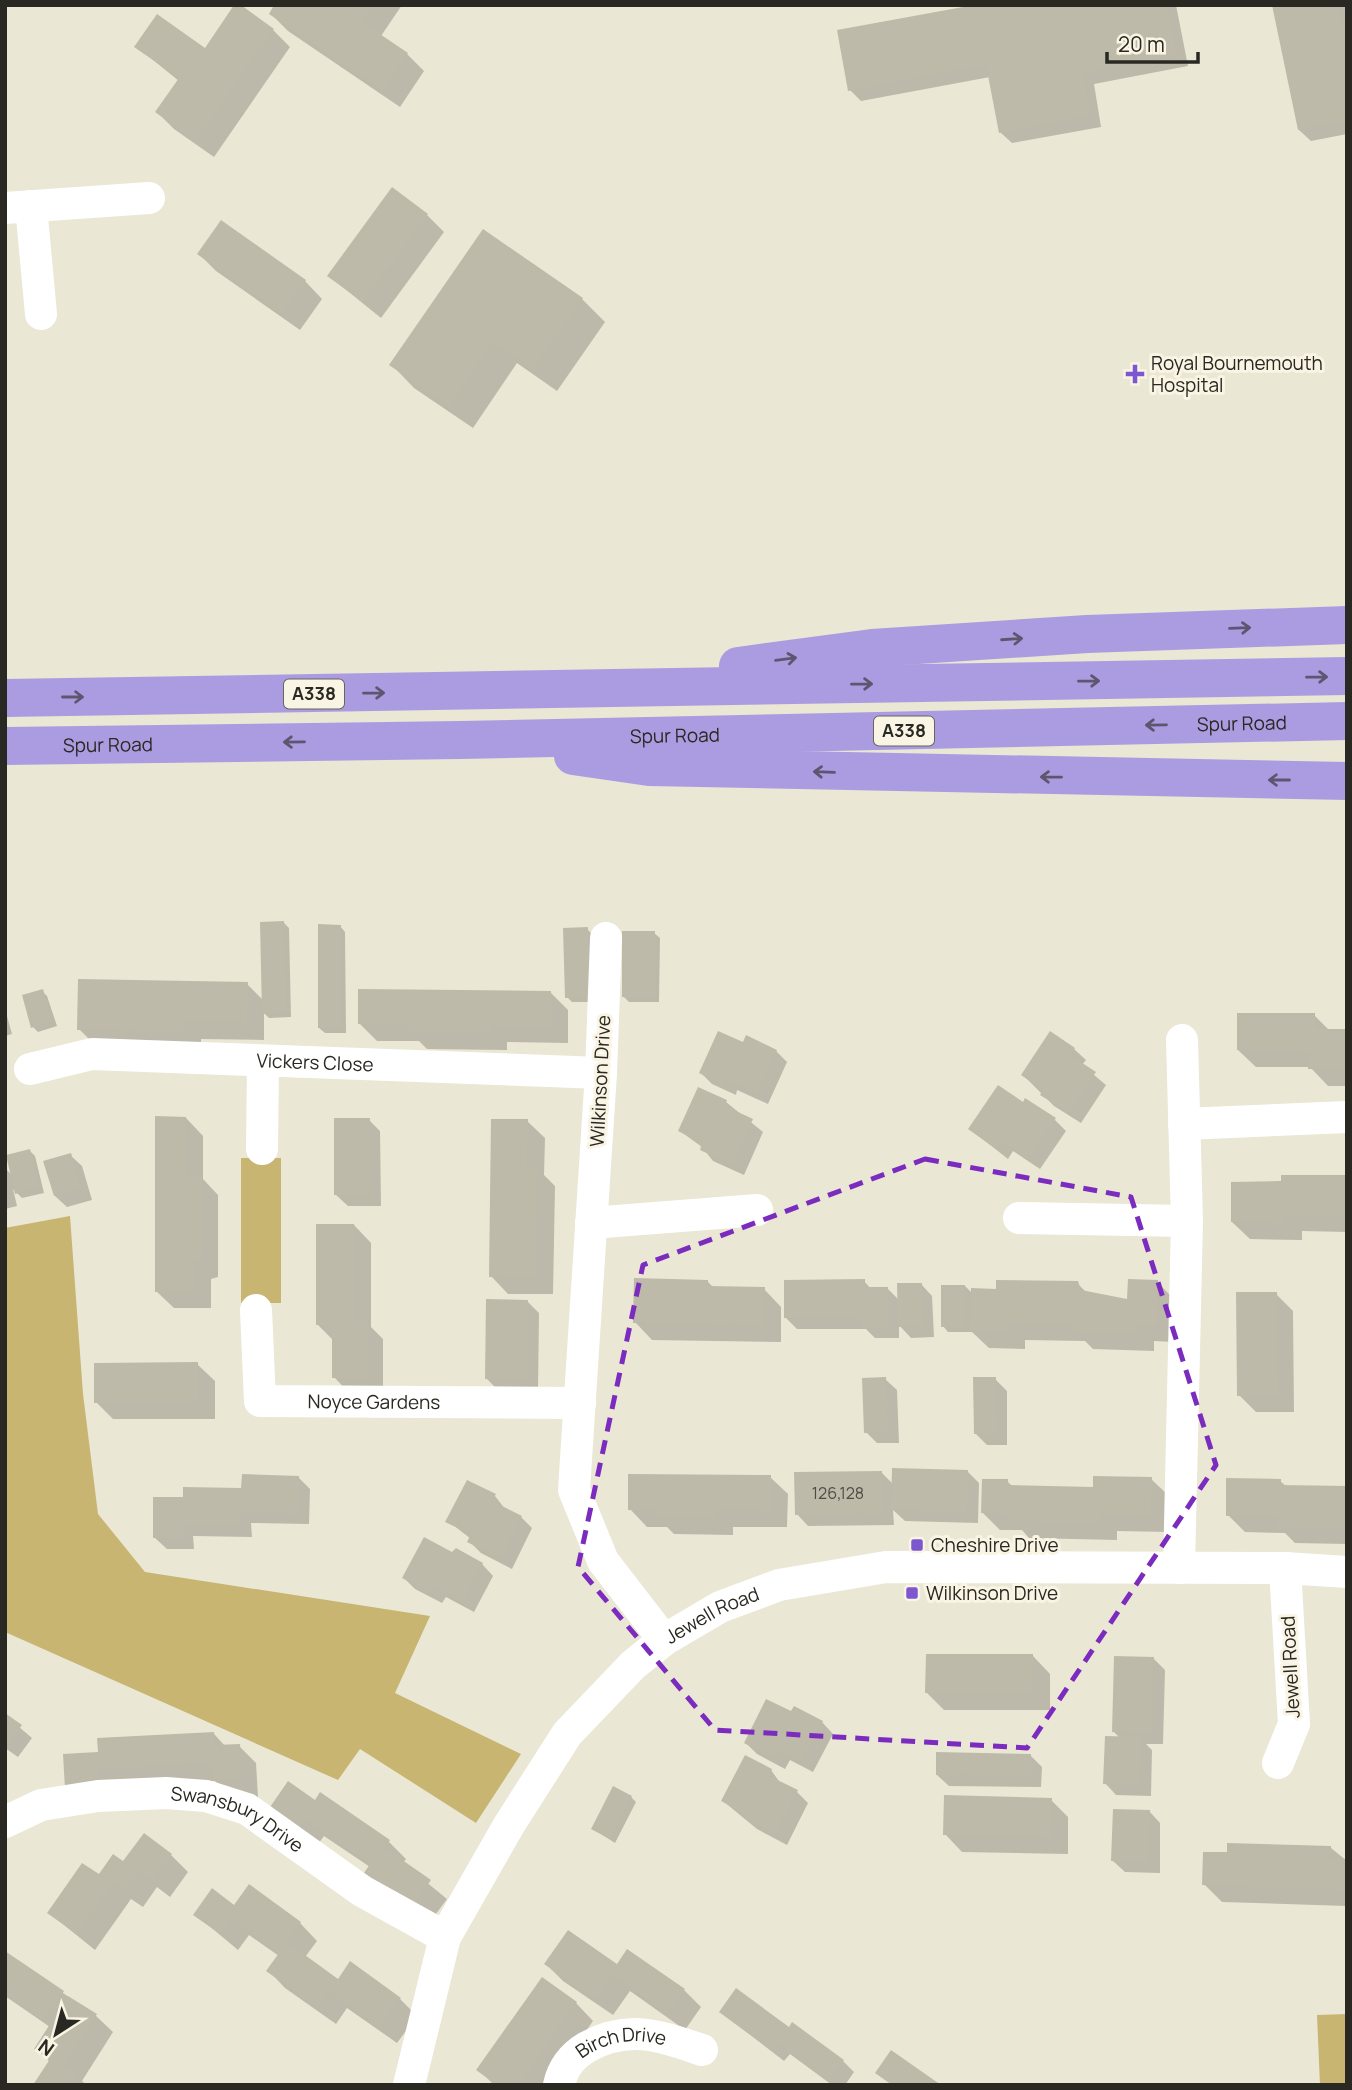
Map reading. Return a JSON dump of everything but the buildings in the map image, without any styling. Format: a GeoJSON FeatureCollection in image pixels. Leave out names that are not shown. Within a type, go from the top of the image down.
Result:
{"type":"FeatureCollection","features":[{"type":"Feature","properties":{"kind":"highway"},"geometry":{"type":"LineString","coordinates":[[622,687],[750,663],[872,648],[1087,634],[1347,625]]}},
{"type":"Feature","properties":{"kind":"highway","name":"A338"},"geometry":{"type":"LineString","coordinates":[[5,698],[1347,676]]}},
{"type":"Feature","properties":{"kind":"highway","name":"Spur Road"},"geometry":{"type":"LineString","coordinates":[[5,746],[460,740],[1347,721]]}},
{"type":"Feature","properties":{"kind":"highway"},"geometry":{"type":"LineString","coordinates":[[460,740],[649,767],[1347,780]]}},
{"type":"Feature","properties":{"kind":"street"},"geometry":{"type":"LineString","coordinates":[[41,314],[18,207],[149,198]]}},
{"type":"Feature","properties":{"kind":"street","name":"Wilkinson Drive"},"geometry":{"type":"LineString","coordinates":[[606,938],[601,1073],[574,1490],[603,1561],[664,1640]]}},
{"type":"Feature","properties":{"kind":"street"},"geometry":{"type":"LineString","coordinates":[[1178,1568],[1186,1222],[1182,1040]]}},
{"type":"Feature","properties":{"kind":"street","name":"Vickers Close"},"geometry":{"type":"LineString","coordinates":[[30,1069],[92,1054],[601,1073]]}},
{"type":"Feature","properties":{"kind":"street"},"geometry":{"type":"LineString","coordinates":[[262,1149],[263,1061]]}},
{"type":"Feature","properties":{"kind":"street"},"geometry":{"type":"LineString","coordinates":[[1184,1124],[1347,1117]]}},
{"type":"Feature","properties":{"kind":"street"},"geometry":{"type":"LineString","coordinates":[[592,1223],[757,1210]]}},
{"type":"Feature","properties":{"kind":"street"},"geometry":{"type":"LineString","coordinates":[[1019,1218],[1186,1222]]}},
{"type":"Feature","properties":{"kind":"street","name":"Noyce Gardens"},"geometry":{"type":"LineString","coordinates":[[256,1310],[260,1401],[580,1403]]}},
{"type":"Feature","properties":{"kind":"street","name":"Jewell Road"},"geometry":{"type":"LineString","coordinates":[[409,2085],[445,1937],[509,1825],[567,1734],[633,1665],[664,1640],[720,1607],[779,1585],[886,1567],[1285,1568],[1347,1572]]}},
{"type":"Feature","properties":{"kind":"street","name":"Jewell Road"},"geometry":{"type":"LineString","coordinates":[[1278,1763],[1294,1724],[1285,1568]]}},
{"type":"Feature","properties":{"kind":"street","name":"Swansbury Drive"},"geometry":{"type":"LineString","coordinates":[[5,1822],[41,1805],[97,1796],[166,1793],[206,1796],[247,1809],[362,1891],[445,1937]]}},
{"type":"Feature","properties":{"kind":"street","name":"Birch Drive"},"geometry":{"type":"LineString","coordinates":[[559,2085],[564,2068],[572,2058],[603,2038],[616,2034],[654,2035],[702,2050]]}},
{"type":"Feature","properties":{"kind":"highlighted area"},"geometry":{"type":"Polygon","coordinates":[[[925,1159],[1131,1197],[1216,1465],[1027,1748],[715,1730],[578,1567],[643,1265],[925,1159]]]}},
{"type":"Feature","properties":{"kind":"shaded area"},"geometry":{"type":"Polygon","coordinates":[[[241,1158],[281,1158],[281,1303],[241,1303],[241,1158]]]}},
{"type":"Feature","properties":{"kind":"shaded area"},"geometry":{"type":"Polygon","coordinates":[[[70,1216],[83,1394],[98,1514],[145,1572],[430,1616],[395,1693],[521,1754],[476,1823],[360,1749],[338,1780],[5,1632],[5,1228],[70,1216]]]}},
{"type":"Feature","properties":{"kind":"shaded area"},"geometry":{"type":"Polygon","coordinates":[[[1347,2014],[1347,2085],[1320,2085],[1317,2015],[1347,2014]]]}},
{"type":"Feature","properties":{"kind":"place","name":"Royal Bournemouth Hospital"},"geometry":{"type":"Point","coordinates":[1135,374]}},
{"type":"Feature","properties":{"kind":"place","name":"Cheshire Drive"},"geometry":{"type":"Point","coordinates":[917,1545]}},
{"type":"Feature","properties":{"kind":"place","name":"Wilkinson Drive"},"geometry":{"type":"Point","coordinates":[912,1593]}}]}
